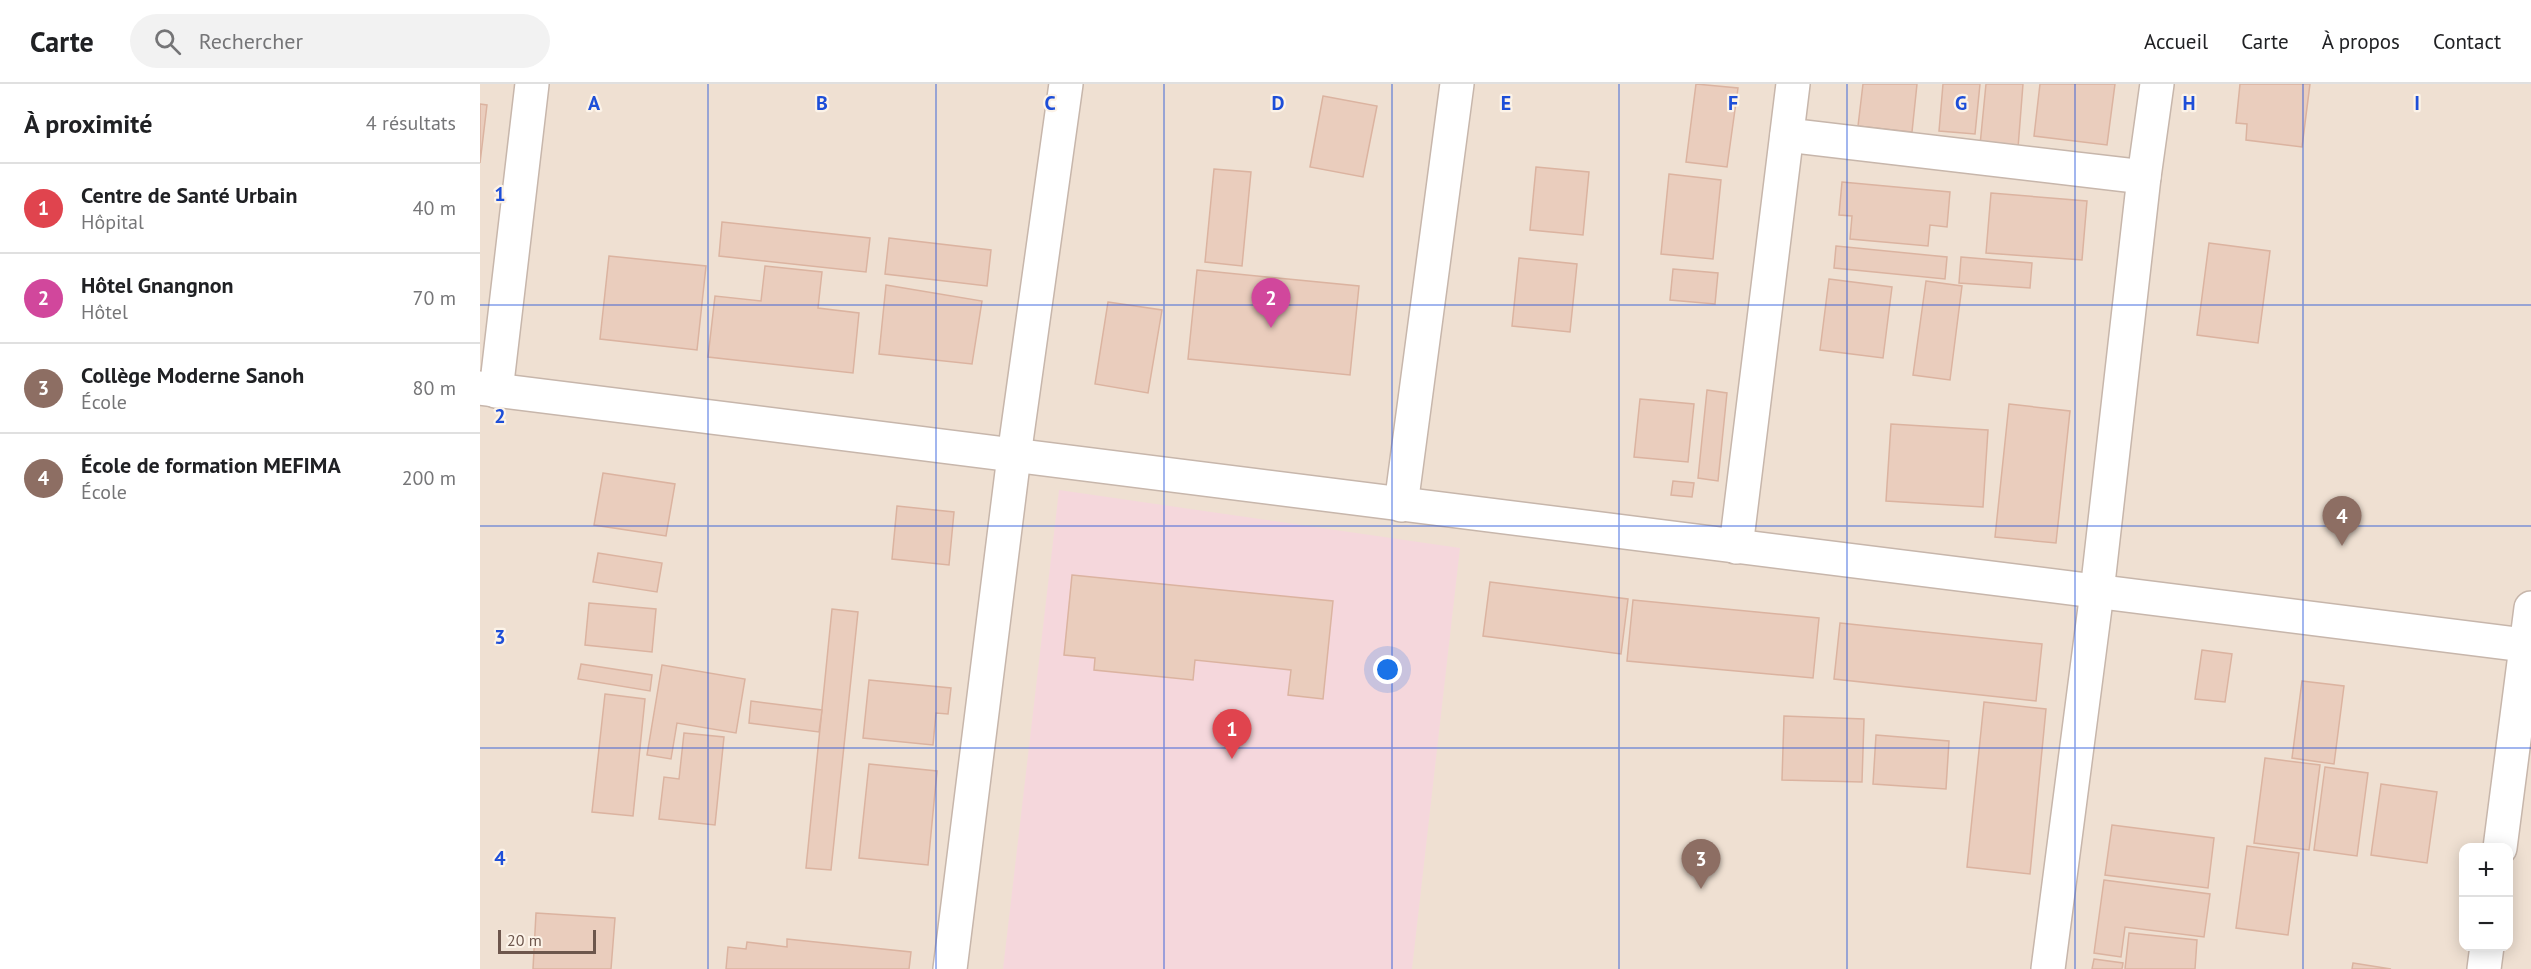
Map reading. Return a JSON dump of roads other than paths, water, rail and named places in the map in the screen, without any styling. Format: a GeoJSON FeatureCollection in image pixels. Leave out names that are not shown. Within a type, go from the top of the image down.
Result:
{"type":"FeatureCollection","features":[{"type":"Feature","properties":{"kind":"street"},"geometry":{"type":"LineString","coordinates":[[532,84],[488,390],[2529,646]]}},
{"type":"Feature","properties":{"kind":"street"},"geometry":{"type":"LineString","coordinates":[[950,969],[1014,456],[1066,84]]}},
{"type":"Feature","properties":{"kind":"street"},"geometry":{"type":"LineString","coordinates":[[1401,505],[1457,84]]}},
{"type":"Feature","properties":{"kind":"street"},"geometry":{"type":"LineString","coordinates":[[1736,547],[1793,84]]}},
{"type":"Feature","properties":{"kind":"street"},"geometry":{"type":"LineString","coordinates":[[2048,969],[2097,592],[2144,177],[2157,84]]}},
{"type":"Feature","properties":{"kind":"street"},"geometry":{"type":"LineString","coordinates":[[1787,135],[2144,177]]}},
{"type":"Feature","properties":{"kind":"street"},"geometry":{"type":"LineString","coordinates":[[2501,843],[2529,646],[2531,608]]}},
{"type":"Feature","properties":{"kind":"street"},"geometry":{"type":"LineString","coordinates":[[2484,969],[2486,951]]}},
{"type":"Feature","properties":{"kind":"place","name":"Hôtel Gnangnon"},"geometry":{"type":"Point","coordinates":[1271,328]}},
{"type":"Feature","properties":{"kind":"place","name":"École de formation MEFIMA"},"geometry":{"type":"Point","coordinates":[2342,546]}},
{"type":"Feature","properties":{"kind":"place","name":"Centre de Santé Urbain"},"geometry":{"type":"Point","coordinates":[1232,759]}},
{"type":"Feature","properties":{"kind":"place","name":"Collège Moderne Sanoh"},"geometry":{"type":"Point","coordinates":[1701,889]}}]}
